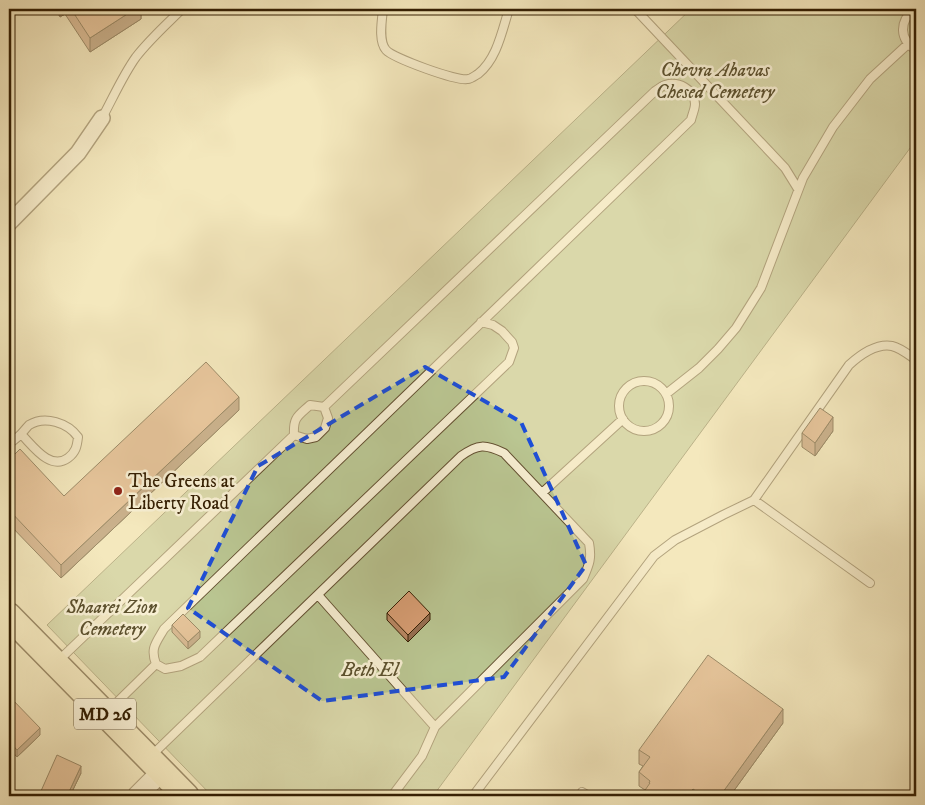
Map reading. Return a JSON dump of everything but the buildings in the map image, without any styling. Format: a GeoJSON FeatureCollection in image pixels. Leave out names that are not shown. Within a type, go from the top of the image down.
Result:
{"type":"FeatureCollection","features":[{"type":"Feature","properties":{"kind":"main road","name":"MD 26"},"geometry":{"type":"LineString","coordinates":[[9,616],[186,796]]}},
{"type":"Feature","properties":{"kind":"street"},"geometry":{"type":"LineString","coordinates":[[9,223],[78,153],[102,118]]}},
{"type":"Feature","properties":{"kind":"street"},"geometry":{"type":"LineString","coordinates":[[137,796],[155,765]]}},
{"type":"Feature","properties":{"kind":"lane"},"geometry":{"type":"LineString","coordinates":[[102,118],[117,88],[136,57],[182,9]]}},
{"type":"Feature","properties":{"kind":"lane"},"geometry":{"type":"LineString","coordinates":[[383,9],[381,26],[385,49],[394,55],[446,76],[468,79],[478,74],[495,53],[509,9]]}},
{"type":"Feature","properties":{"kind":"lane"},"geometry":{"type":"LineString","coordinates":[[635,9],[785,168],[798,189]]}},
{"type":"Feature","properties":{"kind":"lane"},"geometry":{"type":"LineString","coordinates":[[914,9],[908,15],[903,32],[908,44],[916,50]]}},
{"type":"Feature","properties":{"kind":"lane"},"geometry":{"type":"LineString","coordinates":[[666,394],[718,349],[741,321],[761,288],[803,178],[833,127],[870,79],[908,44]]}},
{"type":"Feature","properties":{"kind":"lane"},"geometry":{"type":"LineString","coordinates":[[690,92],[702,80]]}},
{"type":"Feature","properties":{"kind":"lane"},"geometry":{"type":"LineString","coordinates":[[56,663],[294,435],[296,417],[310,405],[324,406],[655,91],[665,85],[675,84],[686,87],[693,95],[695,104],[691,120],[481,322],[164,629],[152,654],[156,664],[165,669],[181,666],[200,657],[509,362],[514,348],[512,342],[498,328],[481,322]]}},
{"type":"Feature","properties":{"kind":"lane"},"geometry":{"type":"LineString","coordinates":[[473,796],[654,556],[675,540],[754,500],[849,366],[860,356],[882,346],[892,346],[916,360]]}},
{"type":"Feature","properties":{"kind":"lane"},"geometry":{"type":"LineString","coordinates":[[646,381],[655,383],[666,394],[669,402],[669,411],[665,420],[659,426],[651,430],[642,431],[634,429],[623,419],[619,408],[620,400],[624,391],[630,385],[646,381]]}},
{"type":"Feature","properties":{"kind":"lane"},"geometry":{"type":"LineString","coordinates":[[294,435],[307,439],[316,437],[325,428],[328,418],[324,406]]}},
{"type":"Feature","properties":{"kind":"lane"},"geometry":{"type":"LineString","coordinates":[[542,493],[623,419]]}},
{"type":"Feature","properties":{"kind":"lane"},"geometry":{"type":"LineString","coordinates":[[9,444],[22,434],[28,426],[37,422],[50,421],[64,424],[78,437],[76,449],[71,456],[54,462],[47,459],[22,434]]}},
{"type":"Feature","properties":{"kind":"lane"},"geometry":{"type":"LineString","coordinates":[[155,765],[318,595],[461,456],[480,446],[491,447],[504,452],[589,543],[591,554],[589,565],[583,579],[435,727],[422,756],[392,796]]}},
{"type":"Feature","properties":{"kind":"lane"},"geometry":{"type":"LineString","coordinates":[[754,500],[870,583]]}},
{"type":"Feature","properties":{"kind":"lane"},"geometry":{"type":"LineString","coordinates":[[318,595],[435,727]]}},
{"type":"Feature","properties":{"kind":"lane"},"geometry":{"type":"LineString","coordinates":[[105,714],[156,664]]}},
{"type":"Feature","properties":{"kind":"highlighted area"},"geometry":{"type":"Polygon","coordinates":[[[425,367],[521,422],[586,565],[504,677],[322,701],[188,608],[258,466],[425,367]]]}},
{"type":"Feature","properties":{"kind":"green space"},"geometry":{"type":"Polygon","coordinates":[[[691,9],[916,9],[916,140],[433,796],[212,796],[47,625],[691,9]]]}},
{"type":"Feature","properties":{"kind":"place","name":"The Greens at Liberty Road"},"geometry":{"type":"Point","coordinates":[118,491]}},
{"type":"Feature","properties":{"kind":"park label","name":"Chevra Ahavas Chesed Cemetery"},"geometry":{"type":"Point","coordinates":[715,80]}},
{"type":"Feature","properties":{"kind":"park label","name":"Shaarei Zion Cemetery"},"geometry":{"type":"Point","coordinates":[112,617]}},
{"type":"Feature","properties":{"kind":"park label","name":"Beth El"},"geometry":{"type":"Point","coordinates":[370,669]}}]}
